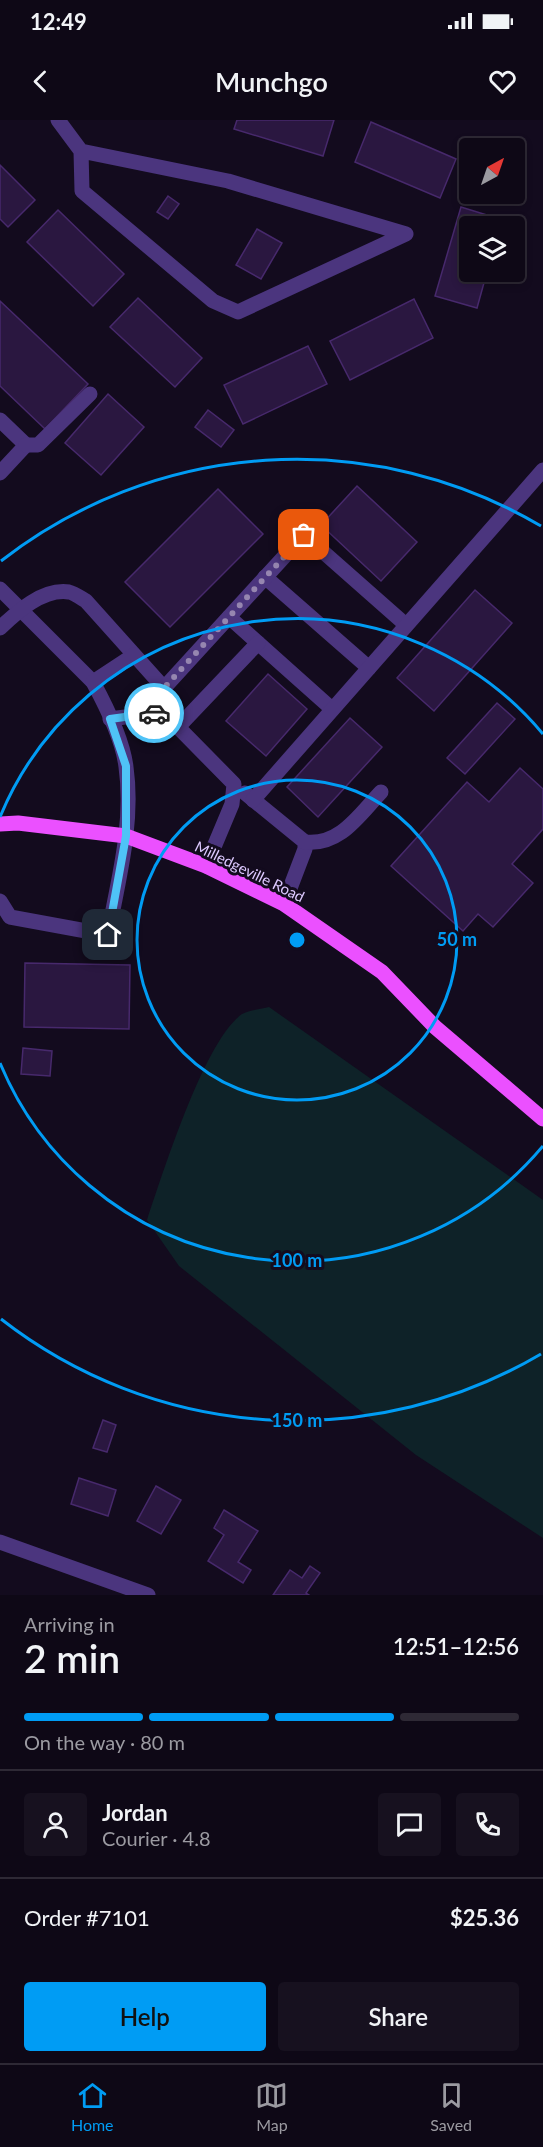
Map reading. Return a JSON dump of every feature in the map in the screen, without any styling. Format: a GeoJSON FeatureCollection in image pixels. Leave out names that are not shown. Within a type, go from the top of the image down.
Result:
{"type":"FeatureCollection","features":[{"type":"Feature","properties":{"kind":"main road","name":"Milledgeville Road"},"geometry":{"type":"LineString","coordinates":[[0,824],[126,836],[206,866],[284,904],[382,972],[435,1027],[543,1119]]}},
{"type":"Feature","properties":{"kind":"street"},"geometry":{"type":"LineString","coordinates":[[58,120],[81,151],[82,191],[213,301],[238,312],[406,234],[228,181],[81,151]]}},
{"type":"Feature","properties":{"kind":"street"},"geometry":{"type":"LineString","coordinates":[[0,420],[26,445],[38,445],[90,394]]}},
{"type":"Feature","properties":{"kind":"street"},"geometry":{"type":"LineString","coordinates":[[0,473],[26,445]]}},
{"type":"Feature","properties":{"kind":"street"},"geometry":{"type":"LineString","coordinates":[[253,800],[543,470]]}},
{"type":"Feature","properties":{"kind":"street"},"geometry":{"type":"LineString","coordinates":[[155,713],[154,702],[164,688],[304,535],[406,625]]}},
{"type":"Feature","properties":{"kind":"street"},"geometry":{"type":"LineString","coordinates":[[265,578],[369,668]]}},
{"type":"Feature","properties":{"kind":"street"},"geometry":{"type":"LineString","coordinates":[[0,589],[93,682],[110,719],[126,766],[126,836],[108,935],[10,917],[0,901]]}},
{"type":"Feature","properties":{"kind":"street"},"geometry":{"type":"LineString","coordinates":[[0,628],[20,609],[49,595],[70,592],[86,601],[164,688]]}},
{"type":"Feature","properties":{"kind":"street"},"geometry":{"type":"LineString","coordinates":[[229,617],[332,710]]}},
{"type":"Feature","properties":{"kind":"street"},"geometry":{"type":"LineString","coordinates":[[179,726],[258,643]]}},
{"type":"Feature","properties":{"kind":"street"},"geometry":{"type":"LineString","coordinates":[[93,682],[134,655]]}},
{"type":"Feature","properties":{"kind":"street"},"geometry":{"type":"LineString","coordinates":[[110,719],[155,713],[179,726],[234,784],[305,842],[320,844],[338,836],[381,792]]}},
{"type":"Feature","properties":{"kind":"street"},"geometry":{"type":"LineString","coordinates":[[206,866],[232,804],[234,784]]}},
{"type":"Feature","properties":{"kind":"street"},"geometry":{"type":"LineString","coordinates":[[284,904],[305,849],[305,842]]}},
{"type":"Feature","properties":{"kind":"street"},"geometry":{"type":"LineString","coordinates":[[0,1542],[148,1595]]}},
{"type":"Feature","properties":{"kind":"shaded area"},"geometry":{"type":"Polygon","coordinates":[[[269,1007],[543,1200],[543,1538],[416,1455],[179,1266],[147,1220],[186,1110],[213,1051],[242,1014],[269,1007]]]}},
{"type":"Feature","properties":{"kind":"building"},"geometry":{"type":"Polygon","coordinates":[[[237,120],[334,120],[323,156],[234,129],[237,120]]]}},
{"type":"Feature","properties":{"kind":"building"},"geometry":{"type":"Polygon","coordinates":[[[371,122],[456,159],[440,198],[355,162],[371,122]]]}},
{"type":"Feature","properties":{"kind":"building"},"geometry":{"type":"Polygon","coordinates":[[[0,165],[35,200],[8,227],[0,219],[0,165]]]}},
{"type":"Feature","properties":{"kind":"building"},"geometry":{"type":"Polygon","coordinates":[[[168,196],[179,204],[168,219],[157,212],[168,196]]]}},
{"type":"Feature","properties":{"kind":"building"},"geometry":{"type":"Polygon","coordinates":[[[461,207],[490,216],[459,216],[459,282],[484,282],[477,308],[435,296],[461,207]]]}},
{"type":"Feature","properties":{"kind":"building"},"geometry":{"type":"Polygon","coordinates":[[[58,210],[124,274],[93,306],[27,242],[58,210]]]}},
{"type":"Feature","properties":{"kind":"building"},"geometry":{"type":"Polygon","coordinates":[[[257,229],[282,243],[261,279],[236,265],[257,229]]]}},
{"type":"Feature","properties":{"kind":"building"},"geometry":{"type":"Polygon","coordinates":[[[138,298],[202,358],[175,387],[110,327],[138,298]]]}},
{"type":"Feature","properties":{"kind":"building"},"geometry":{"type":"Polygon","coordinates":[[[414,299],[433,338],[350,380],[330,341],[414,299]]]}},
{"type":"Feature","properties":{"kind":"building"},"geometry":{"type":"Polygon","coordinates":[[[0,301],[88,384],[45,429],[0,386],[0,301]]]}},
{"type":"Feature","properties":{"kind":"building"},"geometry":{"type":"Polygon","coordinates":[[[308,346],[327,384],[243,424],[224,385],[308,346]]]}},
{"type":"Feature","properties":{"kind":"building"},"geometry":{"type":"Polygon","coordinates":[[[108,394],[144,427],[101,475],[65,443],[108,394]]]}},
{"type":"Feature","properties":{"kind":"building"},"geometry":{"type":"Polygon","coordinates":[[[208,410],[234,430],[221,447],[195,427],[208,410]]]}},
{"type":"Feature","properties":{"kind":"building"},"geometry":{"type":"Polygon","coordinates":[[[357,486],[417,542],[381,581],[321,525],[357,486]]]}},
{"type":"Feature","properties":{"kind":"building"},"geometry":{"type":"Polygon","coordinates":[[[218,489],[263,534],[170,627],[125,582],[218,489]]]}},
{"type":"Feature","properties":{"kind":"building"},"geometry":{"type":"Polygon","coordinates":[[[475,590],[512,623],[434,711],[397,678],[475,590]]]}},
{"type":"Feature","properties":{"kind":"building"},"geometry":{"type":"Polygon","coordinates":[[[268,674],[307,709],[266,756],[226,721],[268,674]]]}},
{"type":"Feature","properties":{"kind":"building"},"geometry":{"type":"Polygon","coordinates":[[[497,703],[515,719],[465,774],[447,758],[497,703]]]}},
{"type":"Feature","properties":{"kind":"building"},"geometry":{"type":"Polygon","coordinates":[[[350,718],[382,747],[318,817],[287,787],[350,718]]]}},
{"type":"Feature","properties":{"kind":"building"},"geometry":{"type":"Polygon","coordinates":[[[520,768],[543,789],[543,829],[512,864],[533,883],[493,927],[478,914],[463,931],[391,866],[467,782],[489,802],[520,768]]]}},
{"type":"Feature","properties":{"kind":"building"},"geometry":{"type":"Polygon","coordinates":[[[25,963],[130,965],[129,1029],[24,1027],[25,963]]]}},
{"type":"Feature","properties":{"kind":"building"},"geometry":{"type":"Polygon","coordinates":[[[23,1048],[52,1051],[50,1076],[21,1074],[23,1048]]]}},
{"type":"Feature","properties":{"kind":"building"},"geometry":{"type":"Polygon","coordinates":[[[103,1420],[116,1425],[107,1452],[93,1448],[103,1420]]]}},
{"type":"Feature","properties":{"kind":"building"},"geometry":{"type":"Polygon","coordinates":[[[79,1478],[116,1490],[108,1516],[71,1504],[79,1478]]]}},
{"type":"Feature","properties":{"kind":"building"},"geometry":{"type":"Polygon","coordinates":[[[156,1486],[181,1500],[161,1534],[137,1521],[156,1486]]]}},
{"type":"Feature","properties":{"kind":"building"},"geometry":{"type":"Polygon","coordinates":[[[224,1510],[258,1531],[238,1562],[251,1570],[243,1583],[208,1561],[224,1535],[214,1528],[224,1510]]]}},
{"type":"Feature","properties":{"kind":"building"},"geometry":{"type":"Polygon","coordinates":[[[310,1566],[320,1573],[306,1593],[309,1595],[273,1595],[290,1570],[302,1578],[310,1566]]]}},
{"type":"Feature","properties":{"kind":"way so far"},"geometry":{"type":"LineString","coordinates":[[154,713],[154,702],[164,688],[304,535]]}},
{"type":"Feature","properties":{"kind":"route"},"geometry":{"type":"LineString","coordinates":[[108,935],[126,836],[126,766],[110,719],[154,713]]}}]}
